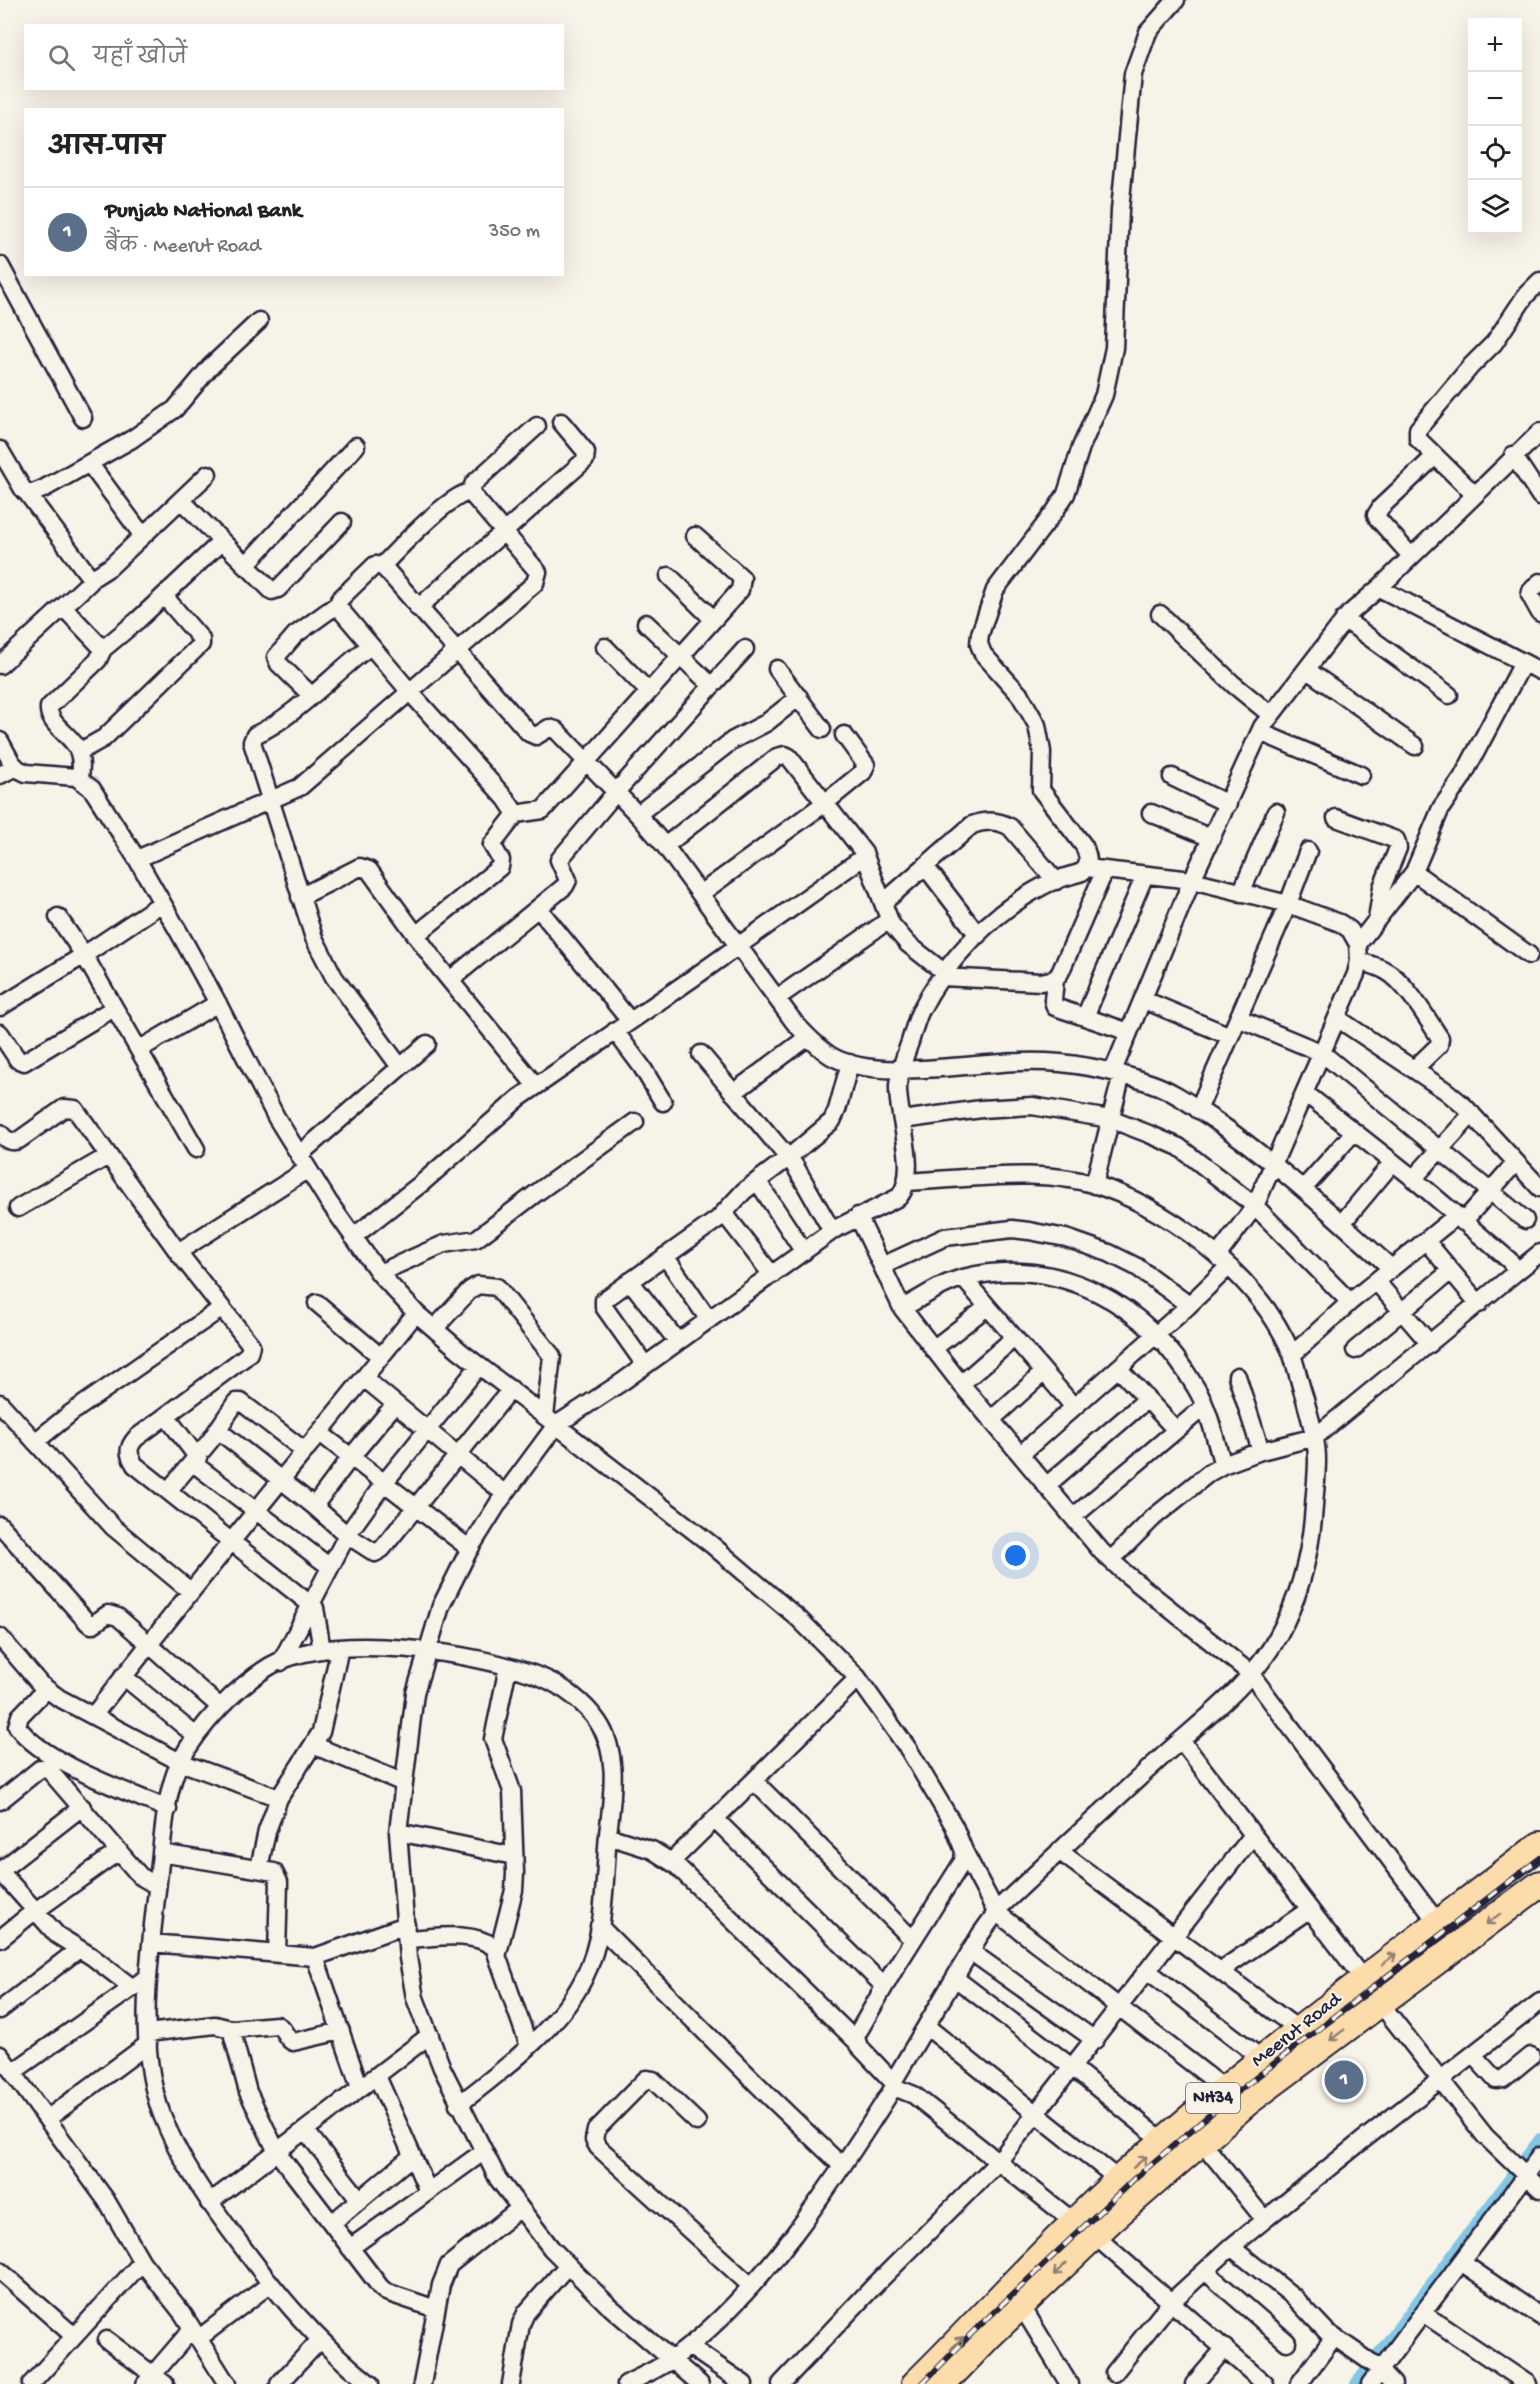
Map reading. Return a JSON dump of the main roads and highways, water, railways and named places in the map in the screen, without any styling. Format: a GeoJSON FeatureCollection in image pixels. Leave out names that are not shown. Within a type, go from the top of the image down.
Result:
{"type":"FeatureCollection","features":[{"type":"Feature","properties":{"kind":"highway","name":"Meerut Road"},"geometry":{"type":"LineString","coordinates":[[943,2384],[1022,2305],[1084,2229],[1119,2180],[1261,2058],[1540,1845]]}},
{"type":"Feature","properties":{"kind":"highway","name":"Meerut Road"},"geometry":{"type":"LineString","coordinates":[[915,2384],[1084,2229],[1202,2142],[1246,2104],[1540,1884]]}},
{"type":"Feature","properties":{"kind":"waterway"},"geometry":{"type":"LineString","coordinates":[[1356,2384],[1540,2139]]}},
{"type":"Feature","properties":{"kind":"railway"},"geometry":{"type":"LineString","coordinates":[[922,2384],[974,2331],[1135,2178],[1227,2100],[1540,1858]]}},
{"type":"Feature","properties":{"kind":"place","name":"Punjab National Bank"},"geometry":{"type":"Point","coordinates":[1344,2080]}}]}
